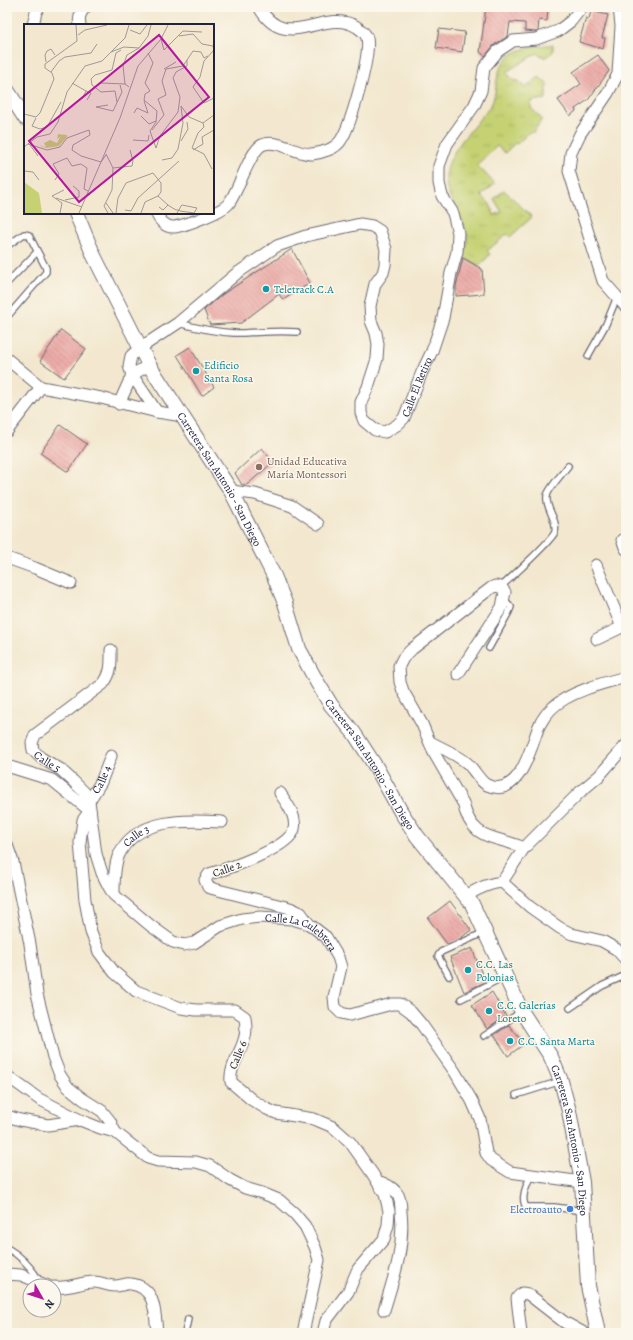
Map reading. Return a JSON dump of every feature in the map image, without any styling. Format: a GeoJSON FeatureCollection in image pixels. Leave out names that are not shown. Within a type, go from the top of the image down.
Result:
{"type":"FeatureCollection","features":[{"type":"Feature","properties":{"kind":"street"},"geometry":{"type":"LineString","coordinates":[[33,24],[36,12],[39,7]]}},
{"type":"Feature","properties":{"kind":"street"},"geometry":{"type":"LineString","coordinates":[[80,24],[81,15],[86,7]]}},
{"type":"Feature","properties":{"kind":"street"},"geometry":{"type":"LineString","coordinates":[[214,212],[228,204],[233,197],[252,156],[262,145],[275,144],[306,154],[312,154],[329,150],[341,141],[356,101],[368,51],[367,37],[364,32],[351,23],[330,22],[294,29],[281,28],[268,19],[259,7]]}},
{"type":"Feature","properties":{"kind":"street","name":"Calle El Retiro"},"geometry":{"type":"LineString","coordinates":[[140,348],[178,323],[236,274],[277,246],[306,236],[360,224],[372,226],[380,231],[386,250],[383,273],[376,284],[370,306],[371,321],[376,333],[378,344],[377,359],[368,387],[361,402],[361,413],[364,421],[375,430],[384,432],[397,425],[404,418],[432,351],[443,318],[451,273],[457,252],[458,233],[453,213],[442,196],[439,183],[439,166],[447,144],[474,106],[481,91],[484,68],[498,51],[513,41],[536,38],[558,31],[571,21],[582,7]]}},
{"type":"Feature","properties":{"kind":"street"},"geometry":{"type":"LineString","coordinates":[[619,7],[623,25],[618,74],[608,93],[580,134],[571,153],[569,171],[603,281],[626,307]]}},
{"type":"Feature","properties":{"kind":"street"},"geometry":{"type":"LineString","coordinates":[[7,90],[24,116]]}},
{"type":"Feature","properties":{"kind":"street","name":"Carretera San Antonio - San Diego"},"geometry":{"type":"LineString","coordinates":[[76,214],[94,256],[149,365],[231,491],[274,576],[285,603],[299,649],[317,682],[331,705],[354,733],[376,767],[401,812],[418,836],[466,896],[485,932],[522,1012],[551,1057],[561,1081],[569,1111],[582,1182],[588,1286],[598,1333]]}},
{"type":"Feature","properties":{"kind":"street"},"geometry":{"type":"LineString","coordinates":[[157,214],[163,223],[174,227],[197,220],[210,214]]}},
{"type":"Feature","properties":{"kind":"street"},"geometry":{"type":"LineString","coordinates":[[140,348],[131,356],[129,366],[132,375],[157,412]]}},
{"type":"Feature","properties":{"kind":"street"},"geometry":{"type":"LineString","coordinates":[[7,359],[41,387],[101,398],[119,404],[157,412],[183,416]]}},
{"type":"Feature","properties":{"kind":"street"},"geometry":{"type":"LineString","coordinates":[[119,404],[132,375],[149,365]]}},
{"type":"Feature","properties":{"kind":"street"},"geometry":{"type":"LineString","coordinates":[[7,432],[41,387]]}},
{"type":"Feature","properties":{"kind":"street"},"geometry":{"type":"LineString","coordinates":[[231,491],[255,494],[292,506],[318,524]]}},
{"type":"Feature","properties":{"kind":"street"},"geometry":{"type":"LineString","coordinates":[[7,558],[71,583]]}},
{"type":"Feature","properties":{"kind":"street"},"geometry":{"type":"LineString","coordinates":[[596,565],[624,626],[597,639]]}},
{"type":"Feature","properties":{"kind":"street"},"geometry":{"type":"LineString","coordinates":[[458,674],[502,607],[504,592],[501,587],[495,586],[491,588],[412,649],[403,658],[398,666],[403,691],[413,706],[434,753],[463,803],[464,811],[471,824],[490,838],[513,843],[524,848]]}},
{"type":"Feature","properties":{"kind":"street","name":"Calle 5"},"geometry":{"type":"LineString","coordinates":[[90,806],[84,792],[60,769],[41,758],[33,750],[32,743],[35,735],[104,684],[111,670],[111,650]]}},
{"type":"Feature","properties":{"kind":"street"},"geometry":{"type":"LineString","coordinates":[[430,742],[467,763],[487,785],[499,787],[505,786],[518,776],[524,766],[542,719],[551,709],[564,699],[577,693],[626,677]]}},
{"type":"Feature","properties":{"kind":"street"},"geometry":{"type":"LineString","coordinates":[[502,882],[524,848],[580,792],[599,776],[626,745]]}},
{"type":"Feature","properties":{"kind":"street","name":"Calle 4"},"geometry":{"type":"LineString","coordinates":[[90,806],[111,756]]}},
{"type":"Feature","properties":{"kind":"street"},"geometry":{"type":"LineString","coordinates":[[7,766],[52,780],[90,806]]}},
{"type":"Feature","properties":{"kind":"street","name":"Calle 2"},"geometry":{"type":"LineString","coordinates":[[280,793],[290,808],[294,818],[294,830],[289,838],[255,858],[209,874],[205,880],[208,887],[214,889],[290,908],[301,913],[309,924]]}},
{"type":"Feature","properties":{"kind":"street","name":"Calle La Culebrera"},"geometry":{"type":"LineString","coordinates":[[90,806],[96,854],[102,873],[114,895],[151,926],[173,942],[184,945],[194,943],[220,926],[242,919],[260,916],[292,919],[309,924],[326,937],[338,957],[341,968],[334,997],[335,1007],[341,1013],[350,1015],[392,1004],[400,1004],[411,1012],[455,1072],[472,1101],[480,1120],[486,1153],[491,1160],[510,1172],[582,1182]]}},
{"type":"Feature","properties":{"kind":"street","name":"Calle 6"},"geometry":{"type":"LineString","coordinates":[[90,806],[84,820],[80,842],[85,900],[91,932],[99,952],[114,972],[136,991],[167,1004],[196,1010],[235,1010],[245,1017],[245,1039],[230,1075],[231,1082],[252,1100],[276,1113],[314,1118],[333,1127],[350,1142],[385,1194],[389,1211],[388,1225],[384,1239],[358,1269],[348,1292],[326,1321],[323,1333]]}},
{"type":"Feature","properties":{"kind":"street","name":"Calle 3"},"geometry":{"type":"LineString","coordinates":[[114,895],[118,857],[127,842],[136,834],[161,824],[185,821],[222,822]]}},
{"type":"Feature","properties":{"kind":"street"},"geometry":{"type":"LineString","coordinates":[[7,845],[13,862],[30,944],[37,994],[53,1057],[60,1075],[68,1086],[83,1099],[102,1111],[110,1121],[115,1132]]}},
{"type":"Feature","properties":{"kind":"street"},"geometry":{"type":"LineString","coordinates":[[466,896],[494,882],[502,882],[530,907],[560,928],[572,934],[602,941],[616,949],[626,960]]}},
{"type":"Feature","properties":{"kind":"street"},"geometry":{"type":"LineString","coordinates":[[7,1076],[39,1099],[80,1120],[115,1132],[148,1158],[158,1161],[196,1162],[210,1166],[230,1180],[245,1188],[279,1200],[294,1213],[305,1226],[315,1247],[319,1260],[303,1333]]}},
{"type":"Feature","properties":{"kind":"street"},"geometry":{"type":"LineString","coordinates":[[7,1116],[48,1125],[80,1120]]}},
{"type":"Feature","properties":{"kind":"street"},"geometry":{"type":"LineString","coordinates":[[377,1181],[392,1187],[397,1193],[401,1207],[403,1229],[400,1255],[384,1310]]}},
{"type":"Feature","properties":{"kind":"street"},"geometry":{"type":"LineString","coordinates":[[7,1274],[21,1275],[29,1278]]}},
{"type":"Feature","properties":{"kind":"street"},"geometry":{"type":"LineString","coordinates":[[62,1288],[94,1282],[115,1286],[129,1284],[141,1286],[149,1292],[154,1303],[157,1333]]}},
{"type":"Feature","properties":{"kind":"street"},"geometry":{"type":"LineString","coordinates":[[521,1333],[517,1298],[522,1293],[528,1294],[564,1322],[584,1333]]}},
{"type":"Feature","properties":{"kind":"lane"},"geometry":{"type":"LineString","coordinates":[[7,246],[24,234],[29,235],[46,268],[46,272],[7,317]]}},
{"type":"Feature","properties":{"kind":"lane"},"geometry":{"type":"LineString","coordinates":[[7,283],[37,252]]}},
{"type":"Feature","properties":{"kind":"lane"},"geometry":{"type":"LineString","coordinates":[[588,356],[606,324],[617,296]]}},
{"type":"Feature","properties":{"kind":"lane"},"geometry":{"type":"LineString","coordinates":[[178,323],[206,330],[233,333],[281,330],[297,332]]}},
{"type":"Feature","properties":{"kind":"lane"},"geometry":{"type":"LineString","coordinates":[[501,587],[540,549],[554,532],[555,523],[547,504],[547,495],[568,466]]}},
{"type":"Feature","properties":{"kind":"lane"},"geometry":{"type":"LineString","coordinates":[[489,648],[511,607],[504,599]]}},
{"type":"Feature","properties":{"kind":"lane"},"geometry":{"type":"LineString","coordinates":[[449,976],[438,956],[441,952],[485,932]]}},
{"type":"Feature","properties":{"kind":"lane"},"geometry":{"type":"LineString","coordinates":[[570,1008],[602,986],[626,975]]}},
{"type":"Feature","properties":{"kind":"lane"},"geometry":{"type":"LineString","coordinates":[[461,999],[506,976]]}},
{"type":"Feature","properties":{"kind":"lane"},"geometry":{"type":"LineString","coordinates":[[484,1036],[522,1012]]}},
{"type":"Feature","properties":{"kind":"lane"},"geometry":{"type":"LineString","coordinates":[[516,1095],[561,1081]]}},
{"type":"Feature","properties":{"kind":"lane"},"geometry":{"type":"LineString","coordinates":[[531,1175],[523,1203],[526,1207],[554,1207],[584,1211]]}},
{"type":"Feature","properties":{"kind":"lane"},"geometry":{"type":"LineString","coordinates":[[7,1248],[14,1252],[32,1268],[40,1278]]}},
{"type":"Feature","properties":{"kind":"lane"},"geometry":{"type":"LineString","coordinates":[[185,1333],[188,1318]]}},
{"type":"Feature","properties":{"kind":"green space"},"geometry":{"type":"Polygon","coordinates":[[[553,45],[553,52],[545,58],[537,53],[506,72],[515,82],[518,80],[525,88],[539,77],[547,84],[546,99],[532,101],[531,108],[542,119],[533,133],[531,131],[505,153],[497,146],[477,165],[495,184],[481,195],[490,204],[494,215],[502,212],[494,199],[504,190],[532,217],[510,237],[507,234],[487,251],[490,254],[480,266],[463,257],[467,244],[467,236],[462,221],[449,195],[446,180],[447,171],[453,154],[458,146],[491,105],[498,75],[503,63],[508,57],[516,52],[531,47],[553,45]]]}},
{"type":"Feature","properties":{"kind":"building"},"geometry":{"type":"Polygon","coordinates":[[[486,7],[548,8],[547,21],[539,20],[538,31],[536,32],[525,31],[525,23],[510,22],[508,36],[494,45],[485,56],[480,52],[486,7]]]}},
{"type":"Feature","properties":{"kind":"building"},"geometry":{"type":"Polygon","coordinates":[[[591,11],[608,15],[602,38],[605,38],[603,49],[579,42],[586,18],[589,19],[591,11]]]}},
{"type":"Feature","properties":{"kind":"building"},"geometry":{"type":"Polygon","coordinates":[[[439,29],[465,32],[462,52],[436,48],[439,29]]]}},
{"type":"Feature","properties":{"kind":"building"},"geometry":{"type":"Polygon","coordinates":[[[598,55],[609,71],[588,100],[575,109],[576,111],[570,116],[558,100],[581,84],[573,72],[598,55]]]}},
{"type":"Feature","properties":{"kind":"building","name":"Teletrack C.A"},"geometry":{"type":"Polygon","coordinates":[[[292,249],[310,283],[283,300],[279,294],[241,323],[210,325],[204,310],[223,294],[292,249]]]}},
{"type":"Feature","properties":{"kind":"building"},"geometry":{"type":"Polygon","coordinates":[[[463,258],[482,269],[484,294],[456,296],[456,286],[463,258]]]}},
{"type":"Feature","properties":{"kind":"building"},"geometry":{"type":"Polygon","coordinates":[[[61,330],[86,349],[64,378],[40,361],[61,330]]]}},
{"type":"Feature","properties":{"kind":"building","name":"Edificio Santa Rosa"},"geometry":{"type":"Polygon","coordinates":[[[190,347],[214,387],[202,396],[177,355],[190,347]]]}},
{"type":"Feature","properties":{"kind":"building"},"geometry":{"type":"Polygon","coordinates":[[[60,425],[87,444],[68,472],[40,453],[60,425]]]}},
{"type":"Feature","properties":{"kind":"building"},"geometry":{"type":"Polygon","coordinates":[[[262,448],[273,462],[248,484],[242,485],[235,473],[262,448]]]}},
{"type":"Feature","properties":{"kind":"building"},"geometry":{"type":"Polygon","coordinates":[[[450,901],[471,930],[458,940],[447,944],[428,918],[450,901]]]}},
{"type":"Feature","properties":{"kind":"building","name":"C.C. Las Polonias"},"geometry":{"type":"Polygon","coordinates":[[[472,948],[485,982],[464,992],[450,957],[472,948]]]}},
{"type":"Feature","properties":{"kind":"building","name":"C.C. Galerías Loreto"},"geometry":{"type":"Polygon","coordinates":[[[492,992],[506,1016],[487,1029],[472,1005],[492,992]]]}},
{"type":"Feature","properties":{"kind":"building","name":"C.C. Santa Marta"},"geometry":{"type":"Polygon","coordinates":[[[509,1025],[524,1044],[508,1056],[494,1035],[509,1025]]]}},
{"type":"Feature","properties":{"kind":"place","name":"Teletrack C.A"},"geometry":{"type":"Point","coordinates":[266,289]}},
{"type":"Feature","properties":{"kind":"place","name":"Edificio Santa Rosa"},"geometry":{"type":"Point","coordinates":[196,371]}},
{"type":"Feature","properties":{"kind":"place","name":"Unidad Educativa María Montessori"},"geometry":{"type":"Point","coordinates":[259,467]}},
{"type":"Feature","properties":{"kind":"place","name":"C.C. Las Polonias"},"geometry":{"type":"Point","coordinates":[468,970]}},
{"type":"Feature","properties":{"kind":"place","name":"C.C. Galerías Loreto"},"geometry":{"type":"Point","coordinates":[489,1011]}},
{"type":"Feature","properties":{"kind":"place","name":"C.C. Santa Marta"},"geometry":{"type":"Point","coordinates":[510,1041]}},
{"type":"Feature","properties":{"kind":"place","name":"Electroauto"},"geometry":{"type":"Point","coordinates":[570,1209]}}]}
